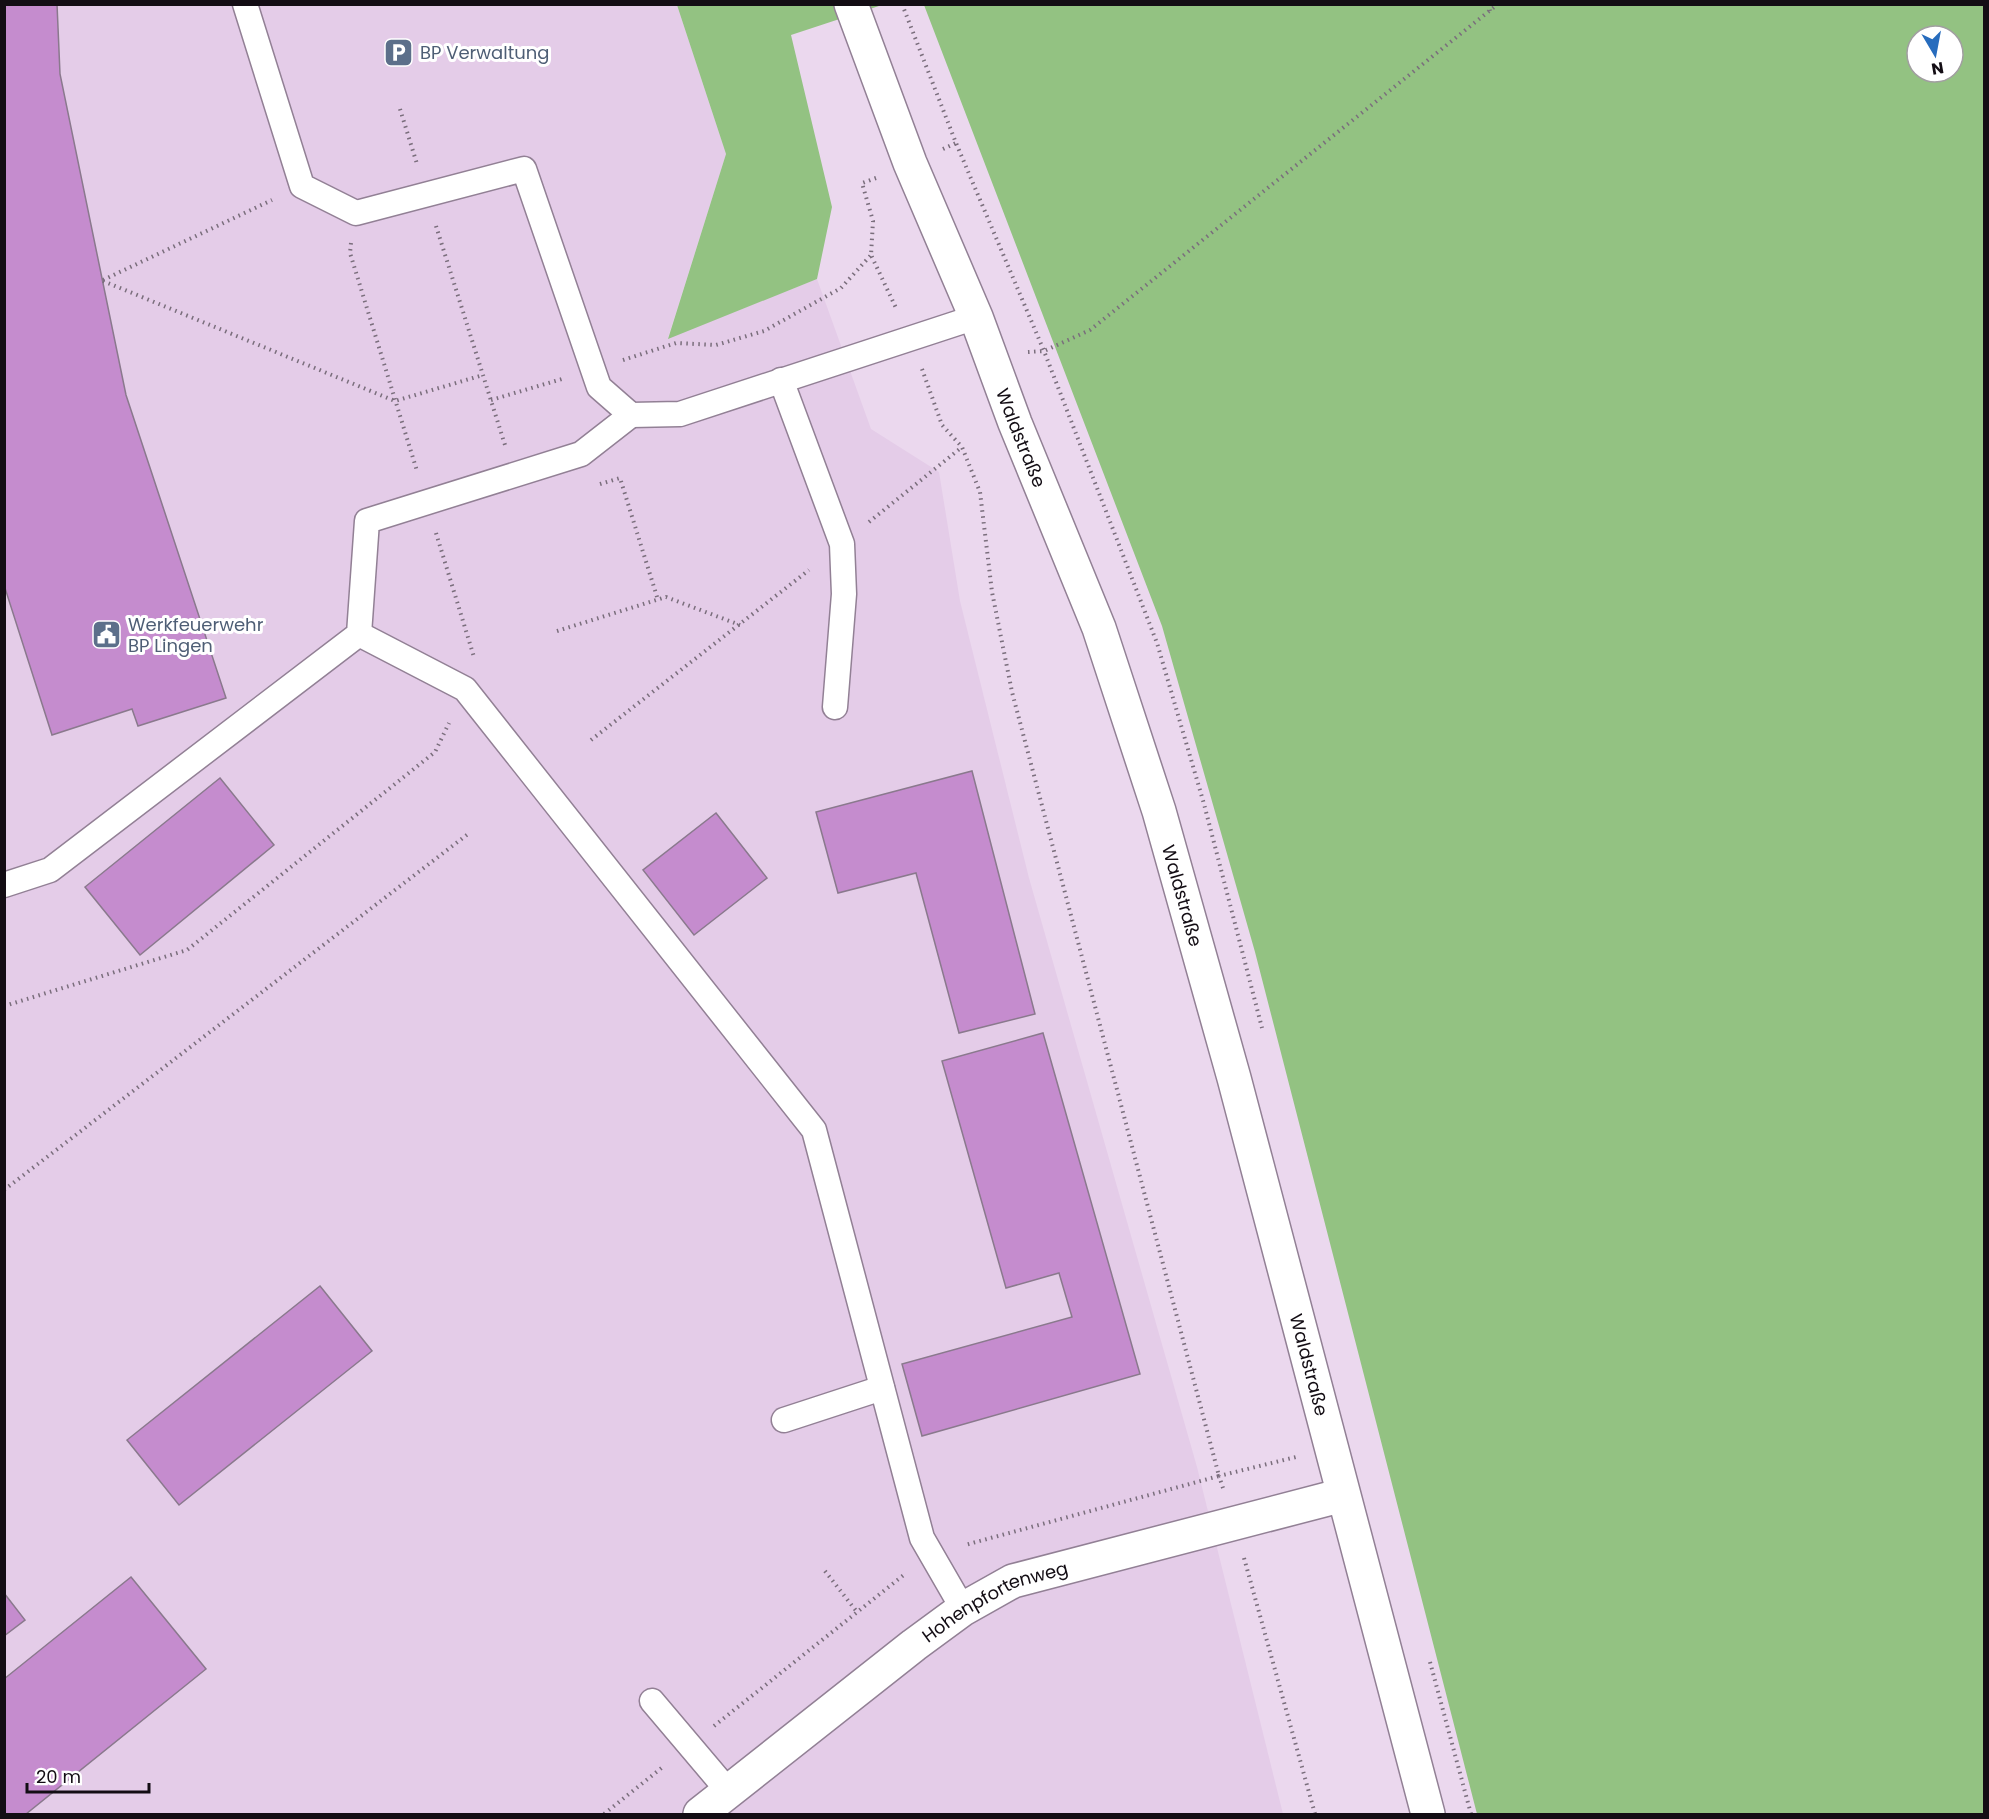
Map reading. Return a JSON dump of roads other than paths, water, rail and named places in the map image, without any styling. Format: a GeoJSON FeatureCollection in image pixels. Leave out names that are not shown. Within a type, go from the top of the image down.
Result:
{"type":"FeatureCollection","features":[{"type":"Feature","properties":{"kind":"street","name":"Waldstraße"},"geometry":{"type":"LineString","coordinates":[[851,4],[910,163],[992,355],[1015,423],[1099,628],[1159,811],[1234,1078],[1428,1815]]}},
{"type":"Feature","properties":{"kind":"street","name":"Hohenpfortenweg"},"geometry":{"type":"LineString","coordinates":[[700,1815],[963,1609],[1013,1581],[1342,1495]]}},
{"type":"Feature","properties":{"kind":"lane"},"geometry":{"type":"LineString","coordinates":[[244,4],[302,186],[356,213],[524,169],[599,387],[631,415]]}},
{"type":"Feature","properties":{"kind":"lane"},"geometry":{"type":"LineString","coordinates":[[5,882],[50,870],[359,634],[367,521],[581,454],[631,415],[680,414],[976,317]]}},
{"type":"Feature","properties":{"kind":"lane"},"geometry":{"type":"LineString","coordinates":[[781,380],[842,544],[844,594],[835,707]]}},
{"type":"Feature","properties":{"kind":"lane"},"geometry":{"type":"LineString","coordinates":[[359,634],[465,689],[814,1130],[922,1539],[963,1609]]}},
{"type":"Feature","properties":{"kind":"lane"},"geometry":{"type":"LineString","coordinates":[[784,1420],[882,1388]]}},
{"type":"Feature","properties":{"kind":"lane"},"geometry":{"type":"LineString","coordinates":[[652,1701],[729,1791]]}},
{"type":"Feature","properties":{"kind":"place","name":"BP Verwaltung"},"geometry":{"type":"Point","coordinates":[399,52]}},
{"type":"Feature","properties":{"kind":"place","name":"Werkfeuerwehr BP Lingen"},"geometry":{"type":"Point","coordinates":[107,634]}}]}
